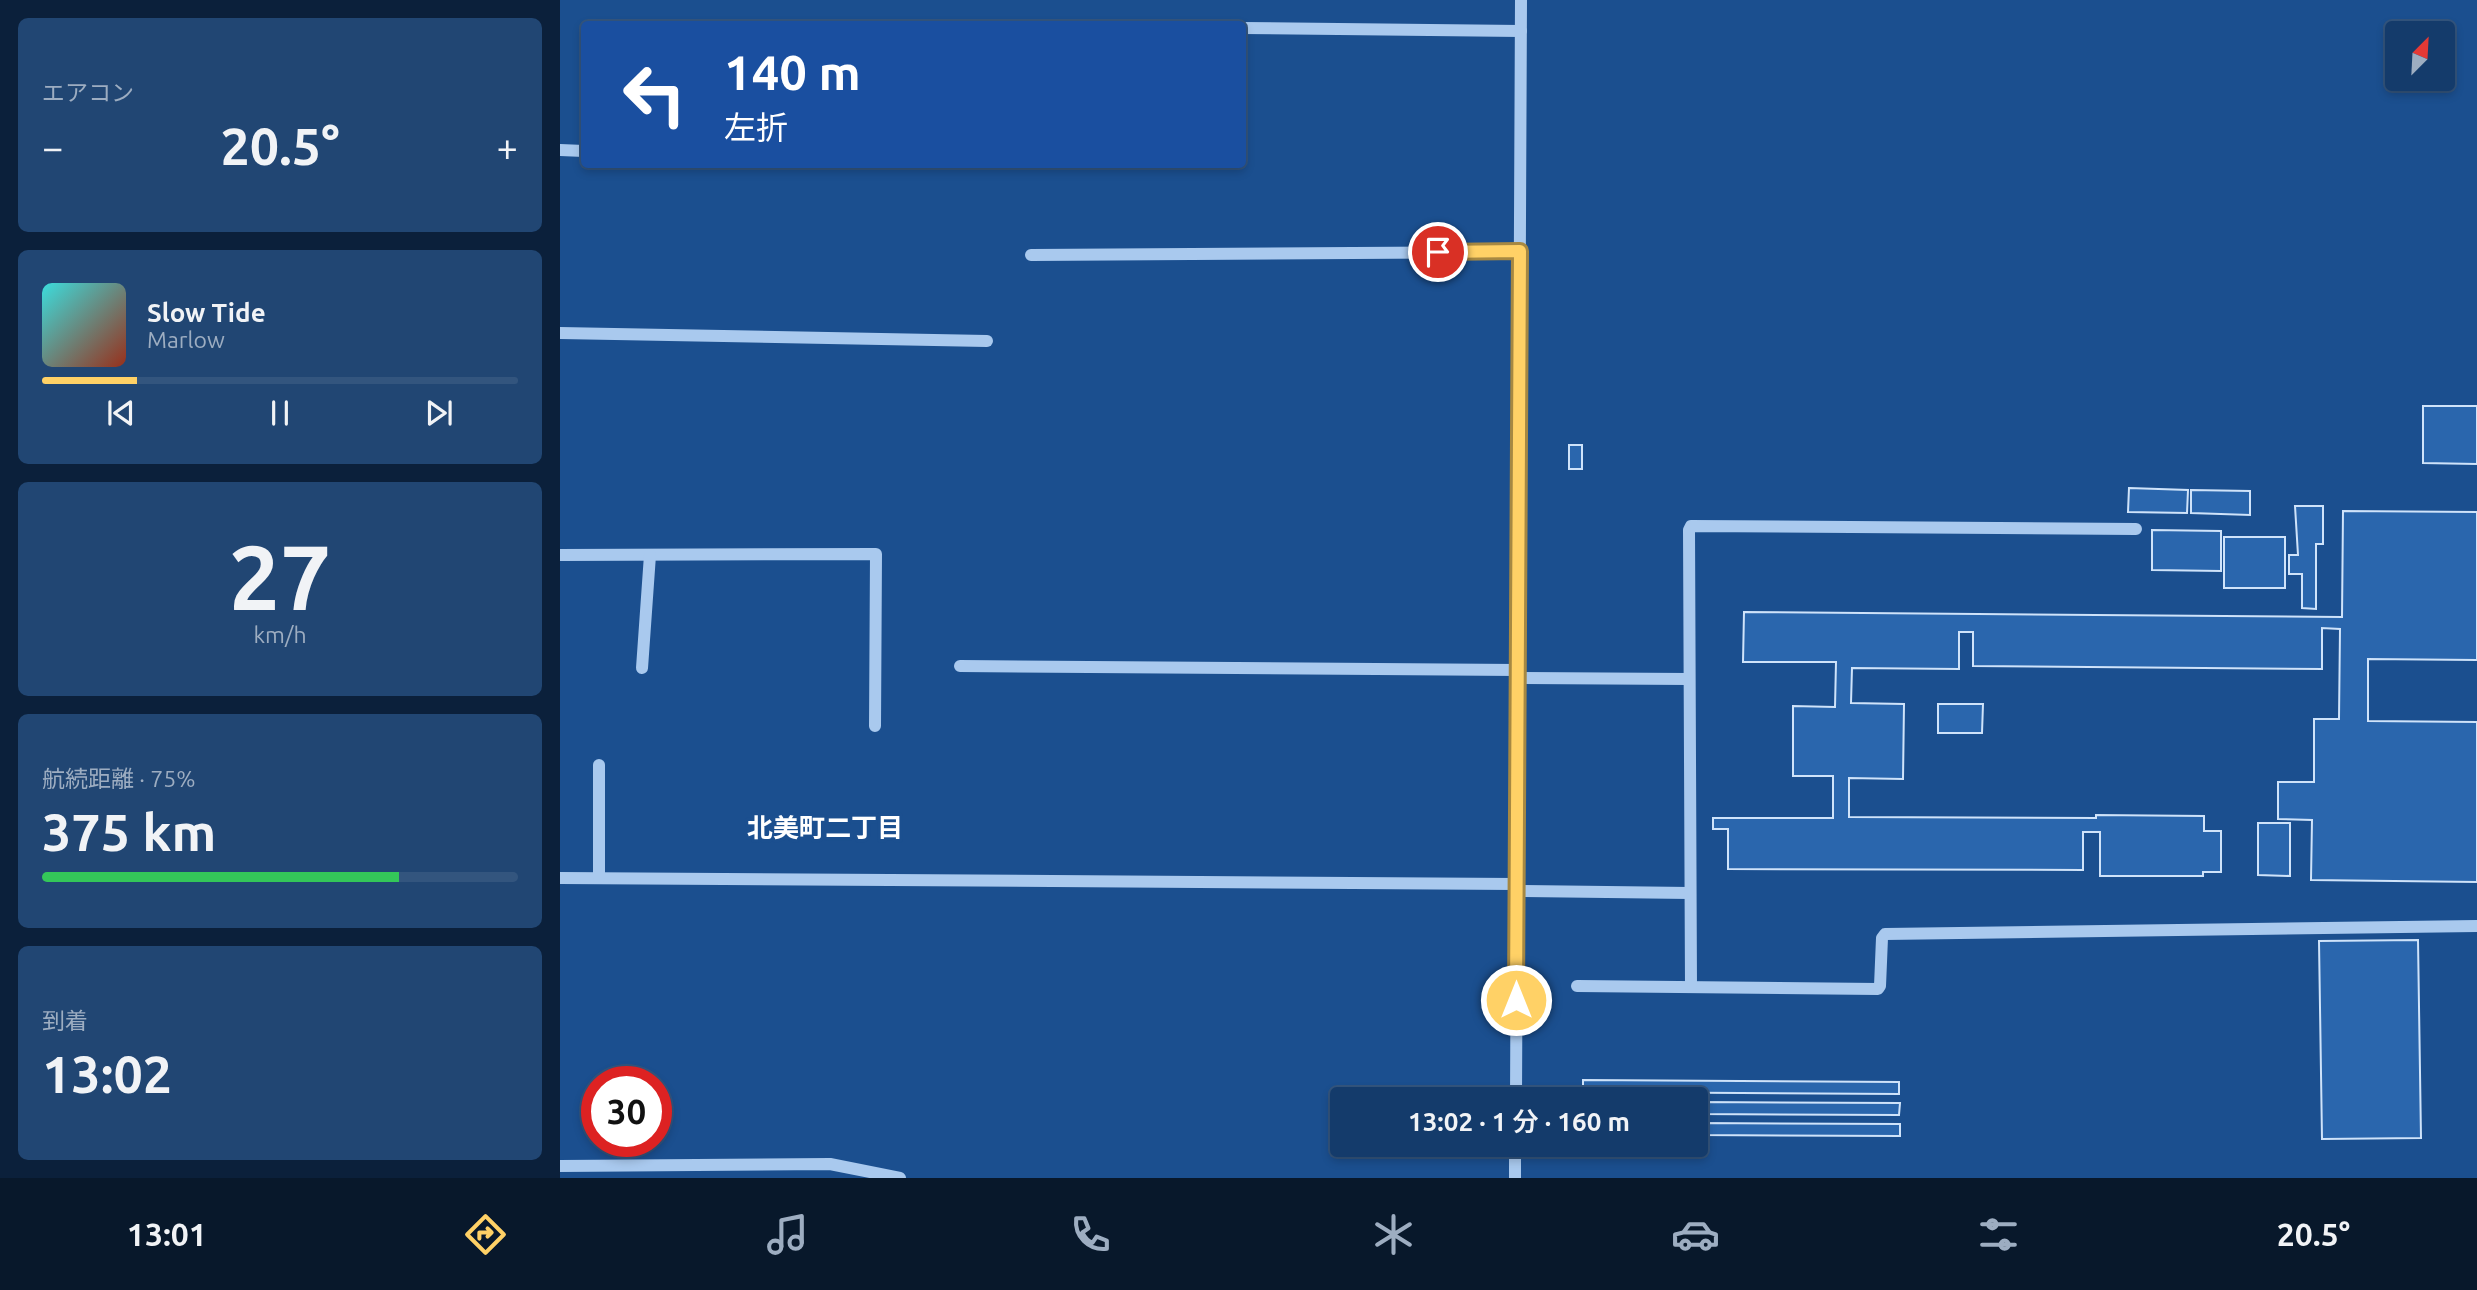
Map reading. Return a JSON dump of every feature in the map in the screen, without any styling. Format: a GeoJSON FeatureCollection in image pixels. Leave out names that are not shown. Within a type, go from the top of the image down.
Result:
{"type":"FeatureCollection","features":[{"type":"Feature","properties":{"kind":"street"},"geometry":{"type":"LineString","coordinates":[[1516,1087],[1521,0]]}},
{"type":"Feature","properties":{"kind":"street"},"geometry":{"type":"LineString","coordinates":[[1246,28],[1521,31]]}},
{"type":"Feature","properties":{"kind":"street"},"geometry":{"type":"LineString","coordinates":[[560,150],[581,151]]}},
{"type":"Feature","properties":{"kind":"street"},"geometry":{"type":"LineString","coordinates":[[1031,255],[1520,251]]}},
{"type":"Feature","properties":{"kind":"street"},"geometry":{"type":"LineString","coordinates":[[560,333],[987,341]]}},
{"type":"Feature","properties":{"kind":"street"},"geometry":{"type":"LineString","coordinates":[[1691,987],[1691,526],[2136,529]]}},
{"type":"Feature","properties":{"kind":"street"},"geometry":{"type":"LineString","coordinates":[[560,555],[876,554],[875,726]]}},
{"type":"Feature","properties":{"kind":"street"},"geometry":{"type":"LineString","coordinates":[[642,667],[650,555]]}},
{"type":"Feature","properties":{"kind":"street"},"geometry":{"type":"LineString","coordinates":[[960,666],[1689,679]]}},
{"type":"Feature","properties":{"kind":"street"},"geometry":{"type":"LineString","coordinates":[[599,765],[599,878]]}},
{"type":"Feature","properties":{"kind":"street"},"geometry":{"type":"LineString","coordinates":[[560,878],[1517,888],[1690,893]]}},
{"type":"Feature","properties":{"kind":"street"},"geometry":{"type":"LineString","coordinates":[[1577,986],[1878,989],[1882,938],[1885,934],[2477,926]]}},
{"type":"Feature","properties":{"kind":"street"},"geometry":{"type":"LineString","coordinates":[[1515,1178],[1516,1157]]}},
{"type":"Feature","properties":{"kind":"street"},"geometry":{"type":"LineString","coordinates":[[560,1166],[830,1164],[900,1178]]}},
{"type":"Feature","properties":{"kind":"building"},"geometry":{"type":"Polygon","coordinates":[[[2423,406],[2477,406],[2477,464],[2423,463],[2423,406]]]}},
{"type":"Feature","properties":{"kind":"building"},"geometry":{"type":"Polygon","coordinates":[[[1569,445],[1582,445],[1582,469],[1569,469],[1569,445]]]}},
{"type":"Feature","properties":{"kind":"building"},"geometry":{"type":"Polygon","coordinates":[[[2129,488],[2188,490],[2187,513],[2128,512],[2129,488]]]}},
{"type":"Feature","properties":{"kind":"building"},"geometry":{"type":"Polygon","coordinates":[[[2191,490],[2250,491],[2250,515],[2191,513],[2191,490]]]}},
{"type":"Feature","properties":{"kind":"building"},"geometry":{"type":"Polygon","coordinates":[[[2295,506],[2323,506],[2323,544],[2316,544],[2316,609],[2302,608],[2302,574],[2289,574],[2289,555],[2298,555],[2295,506]]]}},
{"type":"Feature","properties":{"kind":"building"},"geometry":{"type":"Polygon","coordinates":[[[2343,511],[2477,512],[2477,660],[2368,659],[2368,721],[2477,722],[2477,882],[2311,880],[2312,820],[2278,819],[2278,782],[2314,782],[2314,719],[2339,719],[2340,629],[2322,628],[2322,669],[1973,666],[1973,632],[1959,632],[1959,669],[1852,668],[1851,703],[1904,704],[1903,779],[1849,778],[1849,817],[2204,816],[2204,831],[2221,831],[2221,872],[2203,872],[2203,876],[2100,876],[2100,832],[2083,832],[2083,870],[1728,869],[1728,829],[1713,829],[1713,818],[1833,818],[1833,776],[1793,776],[1793,706],[1835,707],[1836,662],[1743,662],[1744,612],[2342,617],[2343,511]]]}},
{"type":"Feature","properties":{"kind":"building"},"geometry":{"type":"Polygon","coordinates":[[[2152,530],[2221,531],[2221,571],[2152,570],[2152,530]]]}},
{"type":"Feature","properties":{"kind":"building"},"geometry":{"type":"Polygon","coordinates":[[[2224,537],[2285,537],[2285,588],[2224,588],[2224,537]]]}},
{"type":"Feature","properties":{"kind":"building"},"geometry":{"type":"Polygon","coordinates":[[[1938,704],[1983,704],[1982,733],[1938,733],[1938,704]]]}},
{"type":"Feature","properties":{"kind":"building"},"geometry":{"type":"Polygon","coordinates":[[[2258,823],[2290,823],[2290,876],[2258,875],[2258,823]]]}},
{"type":"Feature","properties":{"kind":"building"},"geometry":{"type":"Polygon","coordinates":[[[2418,940],[2421,1138],[2322,1139],[2319,941],[2418,940]]]}},
{"type":"Feature","properties":{"kind":"building"},"geometry":{"type":"Polygon","coordinates":[[[1583,1080],[1899,1082],[1899,1094],[1708,1093],[1708,1087],[1583,1087],[1583,1080]]]}},
{"type":"Feature","properties":{"kind":"building"},"geometry":{"type":"Polygon","coordinates":[[[1708,1102],[1900,1103],[1899,1115],[1708,1114],[1708,1102]]]}},
{"type":"Feature","properties":{"kind":"building"},"geometry":{"type":"Polygon","coordinates":[[[1708,1123],[1900,1124],[1900,1136],[1708,1135],[1708,1123]]]}},
{"type":"Feature","properties":{"kind":"district","name":"北美町二丁目"},"geometry":{"type":"Point","coordinates":[825,827]}},
{"type":"Feature","properties":{"kind":"route"},"geometry":{"type":"LineString","coordinates":[[1438,252],[1520,251],[1516,1000]]}}]}
